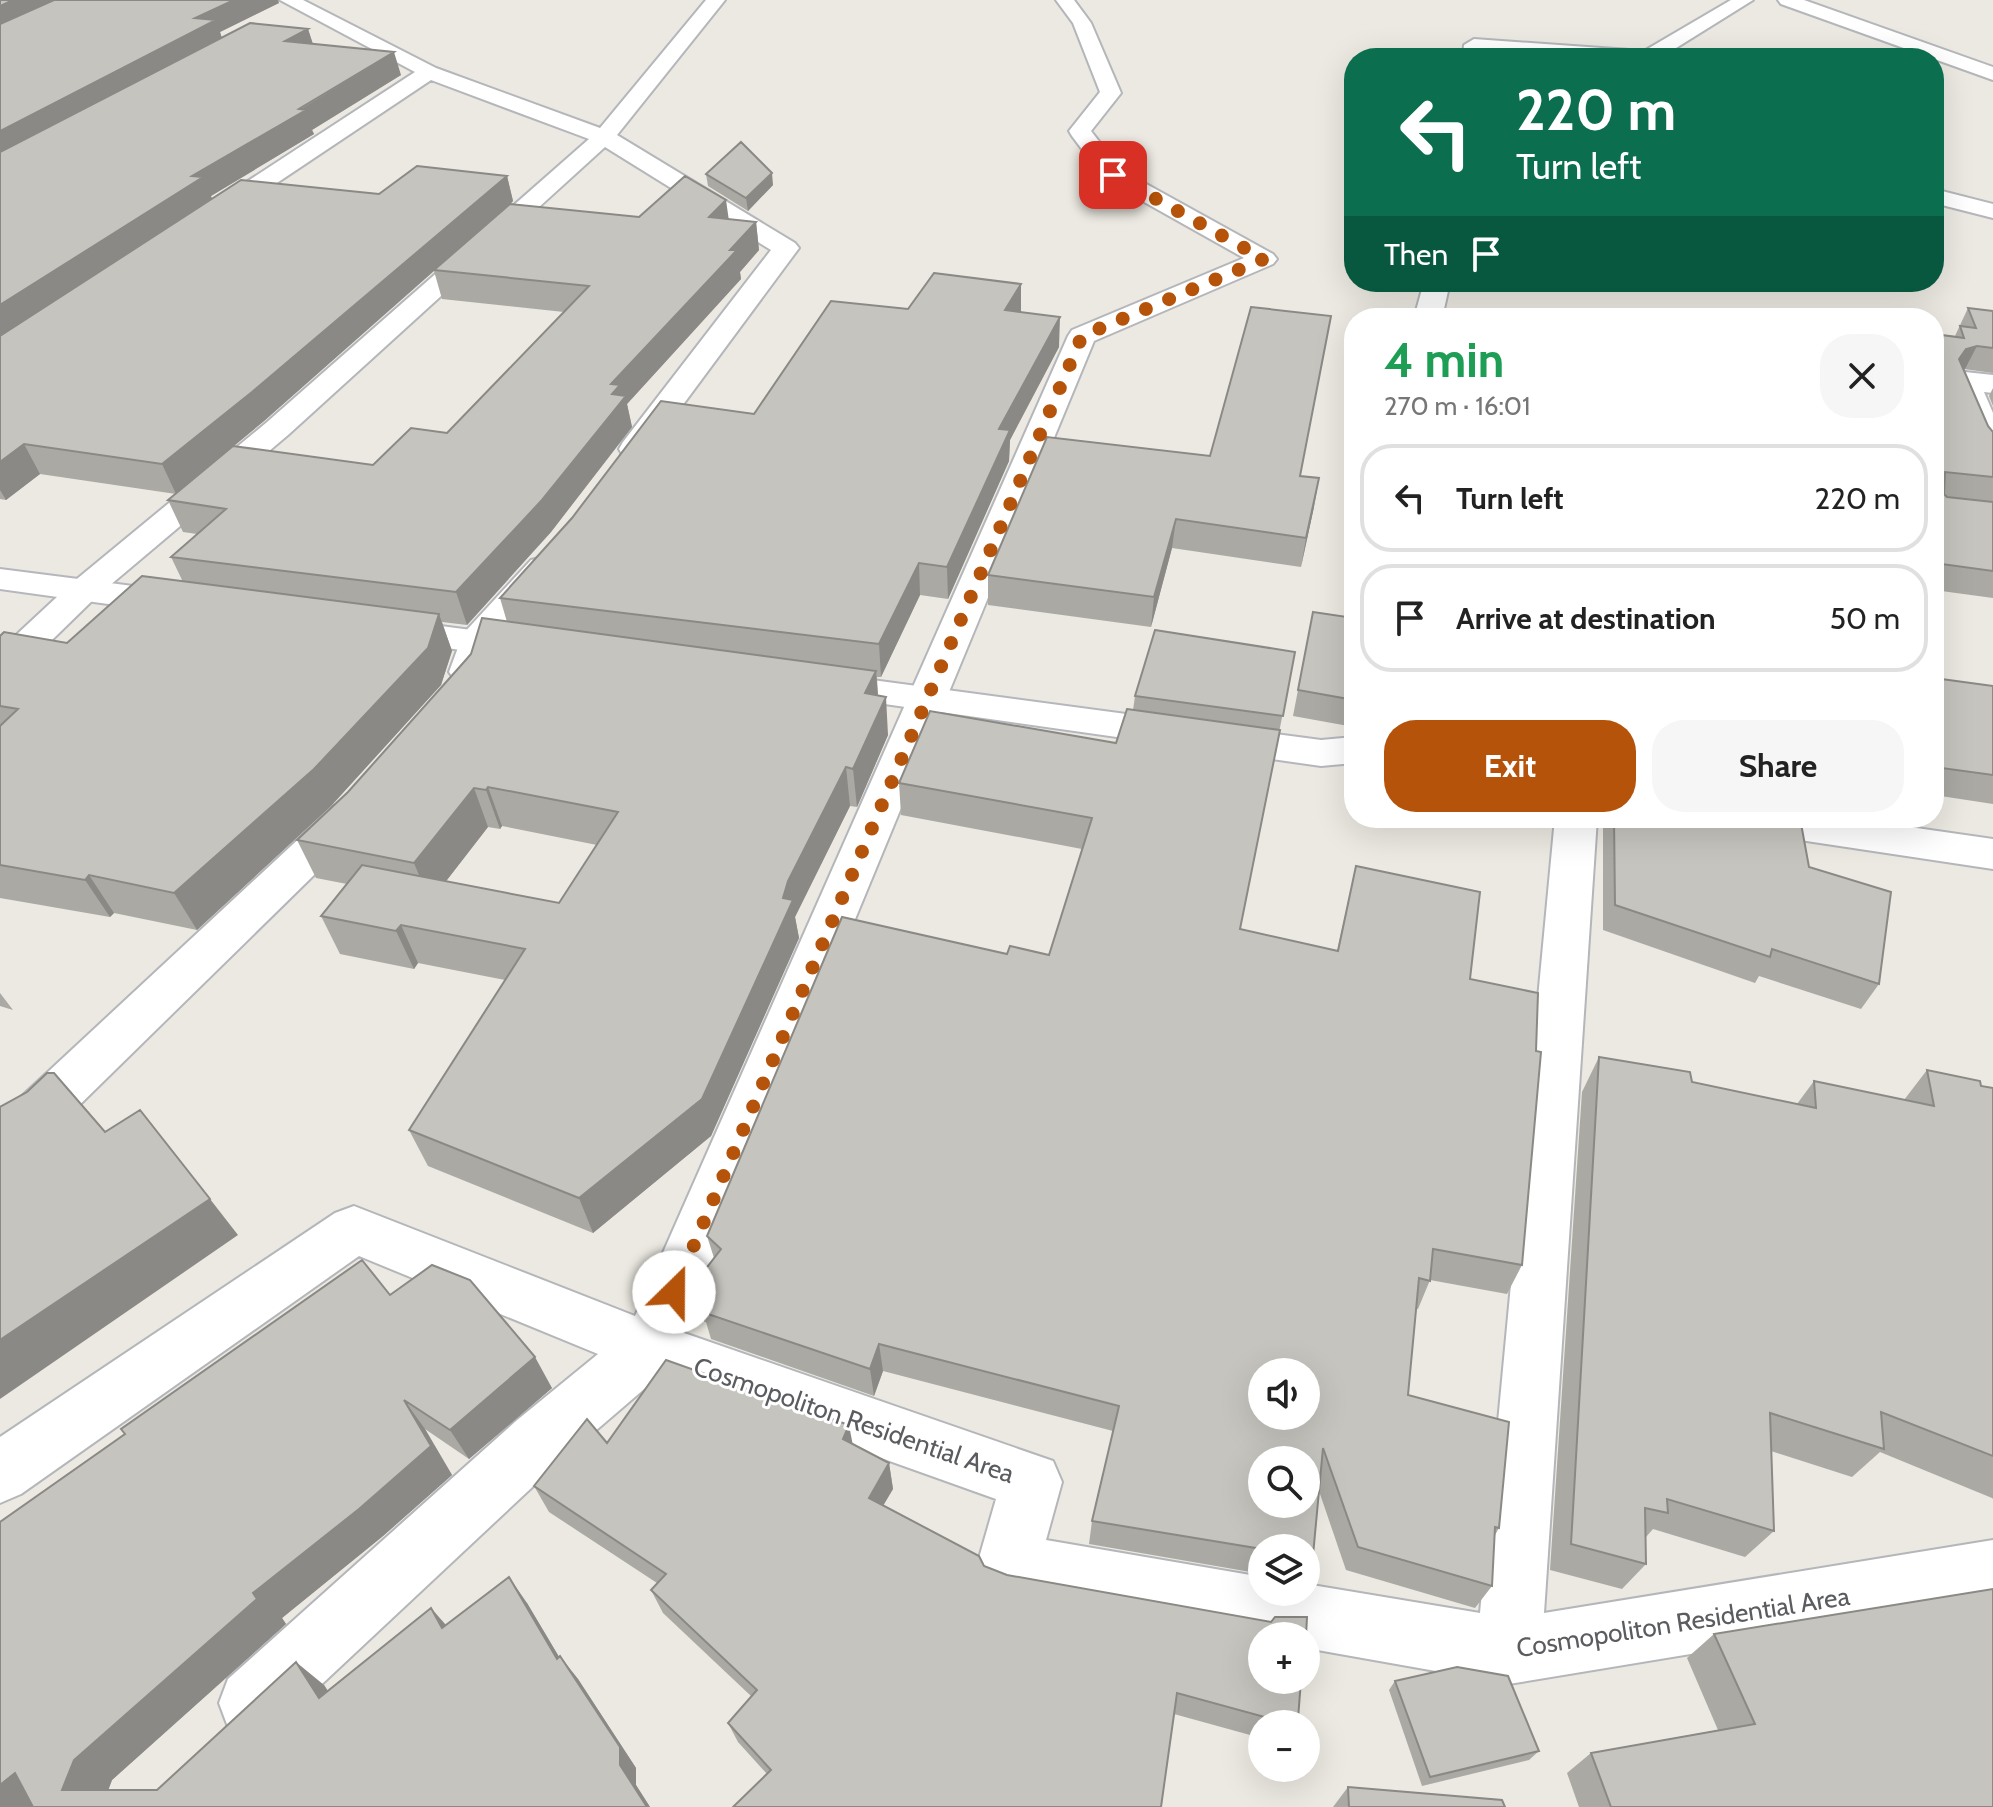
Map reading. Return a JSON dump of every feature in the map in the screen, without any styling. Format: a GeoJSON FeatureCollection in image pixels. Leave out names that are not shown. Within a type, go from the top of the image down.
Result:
{"type":"FeatureCollection","features":[{"type":"Feature","properties":{"kind":"street"},"geometry":{"type":"LineString","coordinates":[[0,670],[84,590],[277,429],[604,137],[716,0]]}},
{"type":"Feature","properties":{"kind":"street"},"geometry":{"type":"LineString","coordinates":[[209,1743],[537,1442],[649,1348],[1082,336],[1264,259],[1113,175],[1096,153],[1080,131],[1111,93],[1082,23],[1065,0]]}},
{"type":"Feature","properties":{"kind":"street"},"geometry":{"type":"LineString","coordinates":[[1663,48],[1744,0]]}},
{"type":"Feature","properties":{"kind":"street"},"geometry":{"type":"LineString","coordinates":[[1787,0],[1921,48]]}},
{"type":"Feature","properties":{"kind":"street"},"geometry":{"type":"LineString","coordinates":[[278,24],[298,5],[429,72],[604,137],[786,248],[611,480]]}},
{"type":"Feature","properties":{"kind":"street"},"geometry":{"type":"LineString","coordinates":[[1474,48],[1474,45],[1518,48]]}},
{"type":"Feature","properties":{"kind":"street"},"geometry":{"type":"LineString","coordinates":[[1944,56],[1993,74]]}},
{"type":"Feature","properties":{"kind":"street"},"geometry":{"type":"LineString","coordinates":[[190,230],[429,72]]}},
{"type":"Feature","properties":{"kind":"street"},"geometry":{"type":"LineString","coordinates":[[1944,199],[1993,211]]}},
{"type":"Feature","properties":{"kind":"street"},"geometry":{"type":"LineString","coordinates":[[1993,384],[1965,381],[1993,449]]}},
{"type":"Feature","properties":{"kind":"street"},"geometry":{"type":"LineString","coordinates":[[452,702],[462,691],[476,642],[565,541]]}},
{"type":"Feature","properties":{"kind":"street"},"geometry":{"type":"LineString","coordinates":[[0,579],[209,607]]}},
{"type":"Feature","properties":{"kind":"street"},"geometry":{"type":"LineString","coordinates":[[351,625],[570,654]]}},
{"type":"Feature","properties":{"kind":"street"},"geometry":{"type":"LineString","coordinates":[[787,681],[1321,753],[1344,751]]}},
{"type":"Feature","properties":{"kind":"street"},"geometry":{"type":"LineString","coordinates":[[0,1135],[39,1112],[369,795]]}},
{"type":"Feature","properties":{"kind":"street"},"geometry":{"type":"LineString","coordinates":[[1509,1651],[1575,828]]}},
{"type":"Feature","properties":{"kind":"street"},"geometry":{"type":"LineString","coordinates":[[1815,828],[1993,854]]}},
{"type":"Feature","properties":{"kind":"street"},"geometry":{"type":"LineString","coordinates":[[0,1473],[354,1230],[649,1348]]}},
{"type":"Feature","properties":{"kind":"street","name":"Cosmopoliton Residential Area"},"geometry":{"type":"LineString","coordinates":[[649,1348],[1032,1482],[1008,1565],[1509,1651],[1993,1572]]}},
{"type":"Feature","properties":{"kind":"building"},"geometry":{"type":"Polygon","coordinates":[[[54,0],[234,0],[195,18],[216,20],[0,131],[0,24],[54,0]]]}},
{"type":"Feature","properties":{"kind":"building"},"geometry":{"type":"Polygon","coordinates":[[[250,23],[308,29],[285,41],[394,52],[299,109],[306,110],[192,176],[203,177],[0,305],[0,152],[250,23]]]}},
{"type":"Feature","properties":{"kind":"building"},"geometry":{"type":"Polygon","coordinates":[[[741,142],[772,173],[746,198],[706,174],[741,142]]]}},
{"type":"Feature","properties":{"kind":"building"},"geometry":{"type":"Polygon","coordinates":[[[417,166],[507,176],[252,392],[162,464],[24,444],[0,462],[0,336],[241,180],[379,194],[417,166]]]}},
{"type":"Feature","properties":{"kind":"building"},"geometry":{"type":"Polygon","coordinates":[[[685,176],[726,200],[709,217],[756,222],[730,250],[737,250],[611,384],[620,385],[612,394],[626,396],[542,500],[456,592],[171,557],[226,509],[168,500],[233,446],[373,465],[411,428],[447,433],[589,286],[434,270],[510,204],[639,217],[685,176]]]}},
{"type":"Feature","properties":{"kind":"building"},"geometry":{"type":"Polygon","coordinates":[[[934,273],[1021,284],[1005,310],[1060,317],[999,429],[1010,430],[947,567],[919,563],[879,644],[500,598],[572,518],[661,401],[754,414],[831,301],[908,309],[934,273]]]}},
{"type":"Feature","properties":{"kind":"building"},"geometry":{"type":"Polygon","coordinates":[[[1251,307],[1331,316],[1300,476],[1319,478],[1306,538],[1176,519],[1154,597],[988,575],[1047,437],[1210,456],[1251,307]]]}},
{"type":"Feature","properties":{"kind":"building"},"geometry":{"type":"Polygon","coordinates":[[[1968,308],[1993,311],[1993,348],[1977,346],[1966,349],[1959,359],[1993,432],[1993,477],[1945,472],[1944,494],[1944,335],[1964,338],[1960,326],[1976,328],[1968,308]]]}},
{"type":"Feature","properties":{"kind":"building"},"geometry":{"type":"Polygon","coordinates":[[[1944,494],[1947,497],[1993,502],[1993,571],[1944,564],[1944,494]]]}},
{"type":"Feature","properties":{"kind":"building"},"geometry":{"type":"Polygon","coordinates":[[[142,576],[439,614],[428,648],[314,769],[174,893],[89,875],[85,880],[0,865],[0,726],[18,709],[0,706],[0,636],[4,632],[67,643],[142,576]]]}},
{"type":"Feature","properties":{"kind":"building"},"geometry":{"type":"Polygon","coordinates":[[[1313,612],[1344,617],[1344,698],[1298,690],[1313,612]]]}},
{"type":"Feature","properties":{"kind":"building"},"geometry":{"type":"Polygon","coordinates":[[[482,618],[876,671],[865,693],[886,697],[853,769],[846,767],[788,881],[783,898],[793,900],[702,1099],[579,1198],[409,1130],[525,949],[401,925],[396,931],[321,916],[362,865],[559,903],[618,812],[488,787],[486,790],[474,788],[414,863],[297,840],[348,792],[471,654],[482,618]]]}},
{"type":"Feature","properties":{"kind":"building"},"geometry":{"type":"Polygon","coordinates":[[[1155,630],[1295,652],[1283,716],[1135,696],[1155,630]]]}},
{"type":"Feature","properties":{"kind":"building"},"geometry":{"type":"Polygon","coordinates":[[[1944,679],[1993,686],[1993,775],[1944,768],[1944,679]]]}},
{"type":"Feature","properties":{"kind":"building"},"geometry":{"type":"Polygon","coordinates":[[[1127,709],[1280,730],[1240,929],[1338,951],[1356,866],[1480,892],[1470,979],[1538,993],[1536,1051],[1541,1052],[1522,1265],[1433,1249],[1430,1281],[1419,1278],[1408,1395],[1509,1422],[1499,1528],[1495,1527],[1492,1586],[1358,1547],[1323,1448],[1320,1480],[1320,1446],[1248,1446],[1248,1518],[1316,1518],[1315,1534],[1248,1534],[1248,1547],[1092,1521],[1119,1406],[879,1344],[870,1369],[702,1312],[712,1298],[688,1292],[721,1249],[707,1236],[842,917],[1007,954],[1010,946],[1049,955],[1092,818],[899,783],[930,711],[1116,743],[1127,709]]]}},
{"type":"Feature","properties":{"kind":"building"},"geometry":{"type":"Polygon","coordinates":[[[1614,828],[1802,828],[1809,867],[1891,892],[1879,984],[1772,949],[1770,957],[1615,905],[1614,828]]]}},
{"type":"Feature","properties":{"kind":"building"},"geometry":{"type":"Polygon","coordinates":[[[1599,1057],[1690,1072],[1692,1082],[1816,1108],[1814,1081],[1934,1106],[1927,1070],[1980,1081],[1981,1086],[1993,1088],[1993,1456],[1881,1412],[1884,1449],[1770,1413],[1774,1531],[1667,1499],[1668,1513],[1645,1508],[1646,1564],[1571,1544],[1599,1057]]]}},
{"type":"Feature","properties":{"kind":"building"},"geometry":{"type":"Polygon","coordinates":[[[47,1073],[54,1073],[105,1132],[140,1110],[210,1199],[0,1340],[0,1107],[27,1092],[47,1073]]]}},
{"type":"Feature","properties":{"kind":"building"},"geometry":{"type":"Polygon","coordinates":[[[362,1260],[390,1295],[432,1265],[470,1280],[535,1357],[450,1430],[404,1400],[431,1446],[359,1509],[253,1593],[257,1599],[74,1760],[62,1790],[157,1790],[296,1662],[319,1698],[431,1608],[442,1628],[509,1577],[557,1659],[560,1656],[620,1747],[620,1765],[647,1807],[33,1807],[15,1773],[0,1785],[0,1522],[125,1434],[121,1429],[362,1260]]]}},
{"type":"Feature","properties":{"kind":"building"},"geometry":{"type":"Polygon","coordinates":[[[666,1360],[849,1425],[843,1439],[889,1463],[869,1498],[979,1556],[984,1566],[1007,1575],[1271,1622],[1248,1622],[1248,1694],[1300,1694],[1299,1710],[1248,1710],[1248,1712],[1177,1693],[1161,1807],[733,1807],[771,1770],[728,1723],[757,1690],[651,1590],[666,1574],[534,1486],[587,1419],[607,1443],[666,1360]]]}},
{"type":"Feature","properties":{"kind":"building"},"geometry":{"type":"Polygon","coordinates":[[[1993,1589],[1993,1807],[1611,1807],[1591,1753],[1755,1724],[1714,1634],[1993,1589]]]}},
{"type":"Feature","properties":{"kind":"building"},"geometry":{"type":"Polygon","coordinates":[[[1275,1617],[1307,1617],[1307,1622],[1271,1622],[1275,1617]]]}},
{"type":"Feature","properties":{"kind":"building"},"geometry":{"type":"Polygon","coordinates":[[[1457,1667],[1508,1676],[1539,1751],[1430,1777],[1395,1681],[1457,1667]]]}},
{"type":"Feature","properties":{"kind":"building"},"geometry":{"type":"Polygon","coordinates":[[[1348,1787],[1502,1800],[1505,1807],[1349,1807],[1348,1787]]]}},
{"type":"Feature","properties":{"kind":"route"},"geometry":{"type":"LineString","coordinates":[[674,1292],[1082,336],[1264,259],[1113,175]]}}]}
